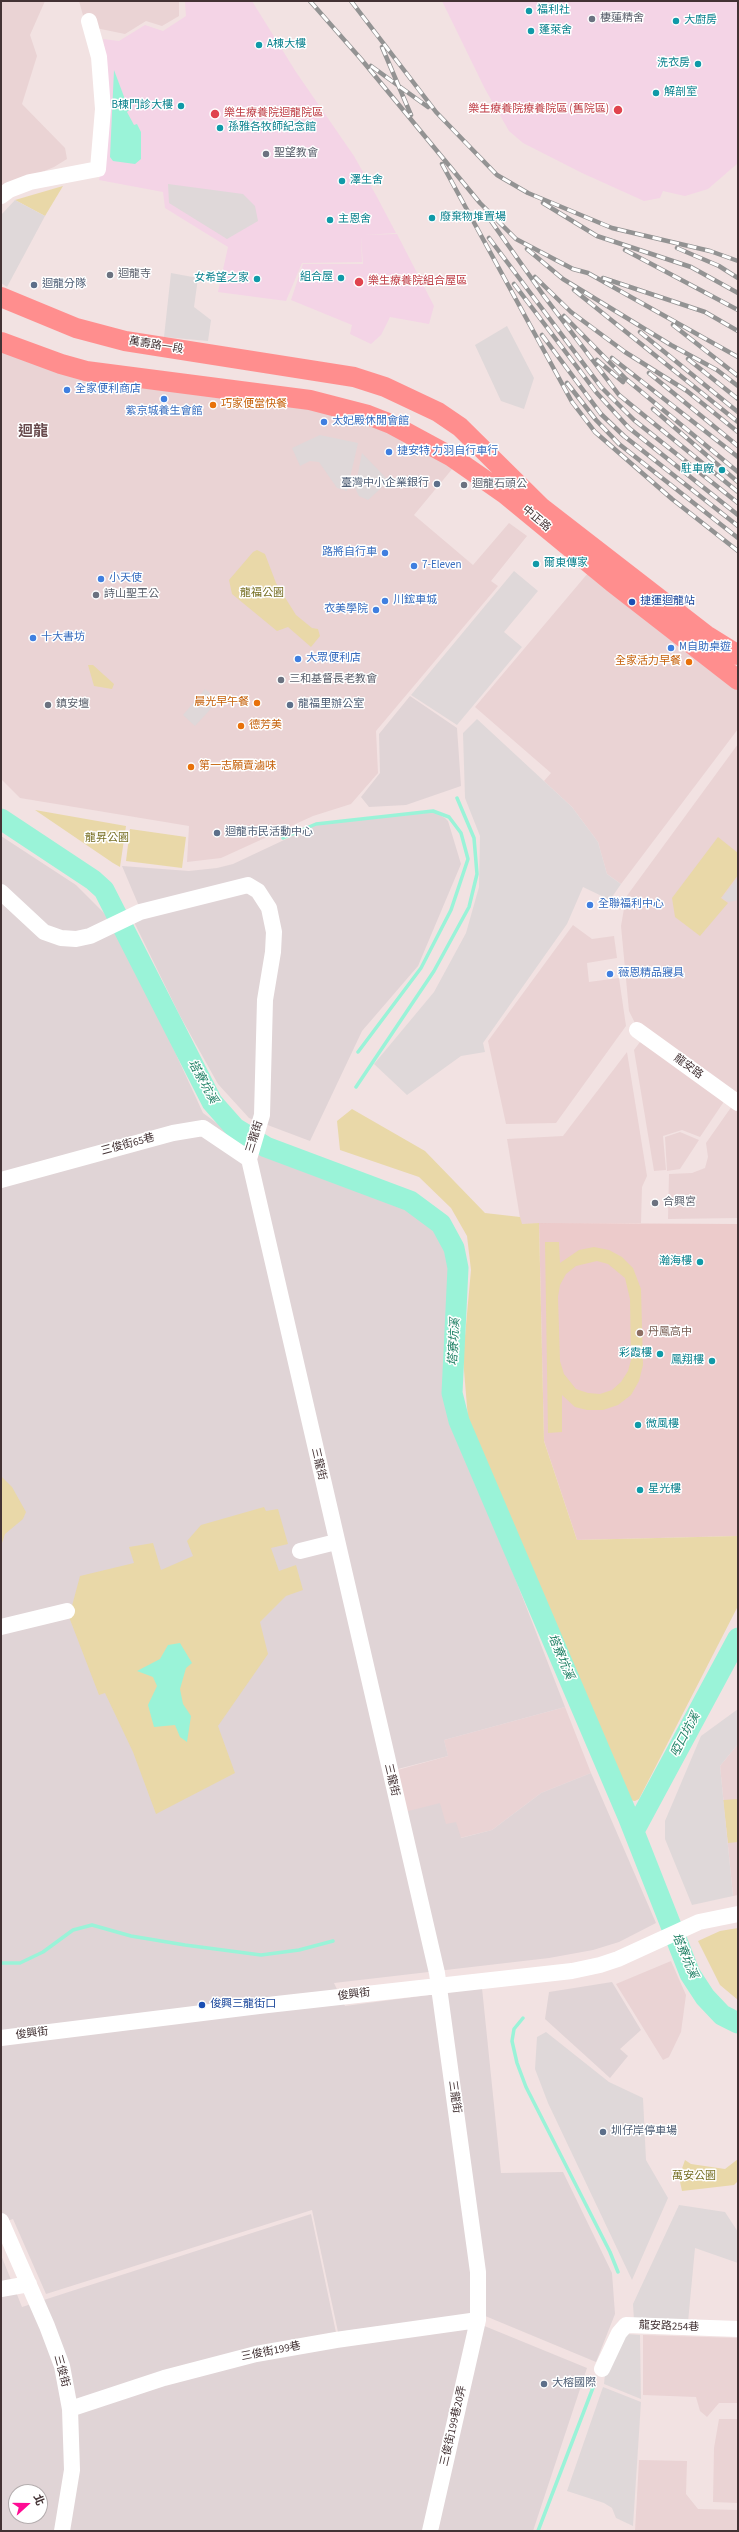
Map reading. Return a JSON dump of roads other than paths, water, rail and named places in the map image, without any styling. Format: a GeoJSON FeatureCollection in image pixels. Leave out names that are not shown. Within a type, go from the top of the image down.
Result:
{"type":"FeatureCollection","features":[{"type":"Feature","properties":{"kind":"main road","name":"萬壽路一段"},"geometry":{"type":"LineString","coordinates":[[1,298],[98,335],[154,346],[317,370]]}},
{"type":"Feature","properties":{"kind":"main road","name":"中正路"},"geometry":{"type":"LineString","coordinates":[[1,342],[61,364],[86,371],[310,400],[368,415],[391,424],[468,467],[738,680]]}},
{"type":"Feature","properties":{"kind":"main road","name":"中正路"},"geometry":{"type":"LineString","coordinates":[[317,370],[354,377],[385,387],[438,412],[460,428],[542,508],[706,635],[738,655]]}},
{"type":"Feature","properties":{"kind":"main road"},"geometry":{"type":"LineString","coordinates":[[468,467],[480,447]]}},
{"type":"Feature","properties":{"kind":"street"},"geometry":{"type":"LineString","coordinates":[[1,196],[9,190],[30,182],[98,169],[103,109],[99,57],[89,21]]}},
{"type":"Feature","properties":{"kind":"street","name":"三龍街"},"geometry":{"type":"LineString","coordinates":[[1,892],[44,932],[55,936],[76,939],[111,928],[140,912],[248,885],[258,891],[266,900],[274,932],[274,952],[265,1000],[262,1115],[249,1155],[336,1542],[439,1985],[478,2272],[478,2320]]}},
{"type":"Feature","properties":{"kind":"street","name":"龍安路"},"geometry":{"type":"LineString","coordinates":[[637,1030],[738,1103]]}},
{"type":"Feature","properties":{"kind":"street","name":"三俊街65巷"},"geometry":{"type":"LineString","coordinates":[[1,1180],[173,1133],[203,1128],[249,1155]]}},
{"type":"Feature","properties":{"kind":"street"},"geometry":{"type":"LineString","coordinates":[[300,1551],[336,1542]]}},
{"type":"Feature","properties":{"kind":"street"},"geometry":{"type":"LineString","coordinates":[[1,1627],[67,1611]]}},
{"type":"Feature","properties":{"kind":"street","name":"俊興街"},"geometry":{"type":"LineString","coordinates":[[1,2038],[439,1985],[542,1975],[600,1965],[660,1941],[699,1922],[738,1914]]}},
{"type":"Feature","properties":{"kind":"street","name":"三俊街"},"geometry":{"type":"LineString","coordinates":[[1,2221],[29,2284],[62,2366],[70,2409],[72,2470],[62,2531]]}},
{"type":"Feature","properties":{"kind":"street"},"geometry":{"type":"LineString","coordinates":[[1,2290],[29,2284]]}},
{"type":"Feature","properties":{"kind":"street","name":"三俊街199巷"},"geometry":{"type":"LineString","coordinates":[[70,2409],[164,2378],[256,2354],[336,2340],[478,2320]]}},
{"type":"Feature","properties":{"kind":"street","name":"三俊街199巷20弄"},"geometry":{"type":"LineString","coordinates":[[430,2531],[478,2320]]}},
{"type":"Feature","properties":{"kind":"street","name":"龍安路254巷"},"geometry":{"type":"LineString","coordinates":[[602,2369],[618,2333],[626,2325],[738,2329]]}},
{"type":"Feature","properties":{"kind":"waterway"},"geometry":{"type":"LineString","coordinates":[[356,1087],[434,971],[469,907],[477,874],[474,838],[457,798]]}},
{"type":"Feature","properties":{"kind":"waterway"},"geometry":{"type":"LineString","coordinates":[[283,838],[316,824],[433,811],[449,817],[461,833],[468,859],[451,910],[421,968],[358,1052]]}},
{"type":"Feature","properties":{"kind":"waterway","name":"塔寮坑溪"},"geometry":{"type":"LineString","coordinates":[[1,819],[93,880],[104,890],[212,1102],[235,1128],[266,1147],[410,1201],[441,1224],[454,1248],[458,1268],[452,1393],[459,1421],[629,1819],[690,1974],[705,1997],[722,2015],[738,2023]]}},
{"type":"Feature","properties":{"kind":"waterway","name":"啞口坑溪"},"geometry":{"type":"LineString","coordinates":[[634,1831],[738,1638]]}},
{"type":"Feature","properties":{"kind":"waterway"},"geometry":{"type":"LineString","coordinates":[[2,1963],[20,1963],[43,1952],[73,1930],[92,1925],[131,1936],[261,1955],[299,1950],[333,1941]]}},
{"type":"Feature","properties":{"kind":"waterway"},"geometry":{"type":"LineString","coordinates":[[523,2018],[514,2029],[512,2041],[517,2063],[526,2087],[610,2252],[618,2272]]}},
{"type":"Feature","properties":{"kind":"waterway"},"geometry":{"type":"LineString","coordinates":[[538,2531],[594,2385]]}},
{"type":"Feature","properties":{"kind":"railway"},"geometry":{"type":"LineString","coordinates":[[310,1],[361,59],[480,203],[516,239],[573,269],[588,273],[738,357]]}},
{"type":"Feature","properties":{"kind":"railway"},"geometry":{"type":"LineString","coordinates":[[351,1],[436,112],[497,175],[528,193],[612,228],[710,251],[738,261]]}},
{"type":"Feature","properties":{"kind":"railway"},"geometry":{"type":"LineString","coordinates":[[382,47],[411,115]]}},
{"type":"Feature","properties":{"kind":"railway"},"geometry":{"type":"LineString","coordinates":[[371,66],[428,107]]}},
{"type":"Feature","properties":{"kind":"railway"},"geometry":{"type":"LineString","coordinates":[[442,164],[572,402],[595,432],[672,499],[738,551]]}},
{"type":"Feature","properties":{"kind":"railway"},"geometry":{"type":"LineString","coordinates":[[543,203],[597,236],[691,267],[738,293]]}},
{"type":"Feature","properties":{"kind":"railway"},"geometry":{"type":"LineString","coordinates":[[491,221],[544,296],[619,395],[738,492]]}},
{"type":"Feature","properties":{"kind":"railway"},"geometry":{"type":"LineString","coordinates":[[489,238],[601,387],[634,420],[738,503]]}},
{"type":"Feature","properties":{"kind":"railway"},"geometry":{"type":"LineString","coordinates":[[677,248],[719,266],[738,278]]}},
{"type":"Feature","properties":{"kind":"railway"},"geometry":{"type":"LineString","coordinates":[[527,249],[563,279],[671,345],[717,370],[738,386]]}},
{"type":"Feature","properties":{"kind":"railway"},"geometry":{"type":"LineString","coordinates":[[625,250],[738,310]]}},
{"type":"Feature","properties":{"kind":"railway"},"geometry":{"type":"LineString","coordinates":[[535,277],[571,312],[625,352],[687,391],[738,432]]}},
{"type":"Feature","properties":{"kind":"railway"},"geometry":{"type":"LineString","coordinates":[[603,278],[705,312],[738,331]]}},
{"type":"Feature","properties":{"kind":"railway"},"geometry":{"type":"LineString","coordinates":[[514,284],[596,392],[629,428],[738,515]]}},
{"type":"Feature","properties":{"kind":"railway"},"geometry":{"type":"LineString","coordinates":[[574,290],[738,422]]}},
{"type":"Feature","properties":{"kind":"railway"},"geometry":{"type":"LineString","coordinates":[[564,316],[626,379],[738,472]]}},
{"type":"Feature","properties":{"kind":"railway"},"geometry":{"type":"LineString","coordinates":[[673,325],[738,376]]}},
{"type":"Feature","properties":{"kind":"railway"},"geometry":{"type":"LineString","coordinates":[[640,332],[738,412]]}},
{"type":"Feature","properties":{"kind":"railway"},"geometry":{"type":"LineString","coordinates":[[542,335],[601,414],[624,436],[738,526]]}},
{"type":"Feature","properties":{"kind":"railway"},"geometry":{"type":"LineString","coordinates":[[612,358],[738,457]]}},
{"type":"Feature","properties":{"kind":"railway"},"geometry":{"type":"LineString","coordinates":[[688,359],[738,399]]}},
{"type":"Feature","properties":{"kind":"railway"},"geometry":{"type":"LineString","coordinates":[[597,360],[623,382]]}},
{"type":"Feature","properties":{"kind":"railway"},"geometry":{"type":"LineString","coordinates":[[649,373],[738,446]]}},
{"type":"Feature","properties":{"kind":"railway"},"geometry":{"type":"LineString","coordinates":[[567,383],[596,420],[619,444],[738,538]]}},
{"type":"Feature","properties":{"kind":"railway"},"geometry":{"type":"LineString","coordinates":[[653,409],[738,482]]}},
{"type":"Feature","properties":{"kind":"place","name":"福利社"},"geometry":{"type":"Point","coordinates":[529,11]}},
{"type":"Feature","properties":{"kind":"place","name":"棲蓮精舍"},"geometry":{"type":"Point","coordinates":[592,19]}},
{"type":"Feature","properties":{"kind":"place","name":"大廚房"},"geometry":{"type":"Point","coordinates":[676,21]}},
{"type":"Feature","properties":{"kind":"place","name":"蓬萊舍"},"geometry":{"type":"Point","coordinates":[531,31]}},
{"type":"Feature","properties":{"kind":"place","name":"A棟大樓"},"geometry":{"type":"Point","coordinates":[259,45]}},
{"type":"Feature","properties":{"kind":"place","name":"洗衣房"},"geometry":{"type":"Point","coordinates":[698,64]}},
{"type":"Feature","properties":{"kind":"place","name":"解剖室"},"geometry":{"type":"Point","coordinates":[656,93]}},
{"type":"Feature","properties":{"kind":"place","name":"B棟門診大樓"},"geometry":{"type":"Point","coordinates":[181,106]}},
{"type":"Feature","properties":{"kind":"place","name":"樂生療養院療養院區 (舊院區)"},"geometry":{"type":"Point","coordinates":[618,110]}},
{"type":"Feature","properties":{"kind":"place","name":"樂生療養院迴龍院區"},"geometry":{"type":"Point","coordinates":[215,114]}},
{"type":"Feature","properties":{"kind":"place","name":"孫雅各牧師紀念館"},"geometry":{"type":"Point","coordinates":[220,128]}},
{"type":"Feature","properties":{"kind":"place","name":"聖望教會"},"geometry":{"type":"Point","coordinates":[266,154]}},
{"type":"Feature","properties":{"kind":"place","name":"澤生舍"},"geometry":{"type":"Point","coordinates":[342,181]}},
{"type":"Feature","properties":{"kind":"place","name":"廢棄物堆置場"},"geometry":{"type":"Point","coordinates":[432,218]}},
{"type":"Feature","properties":{"kind":"place","name":"主恩舍"},"geometry":{"type":"Point","coordinates":[330,220]}},
{"type":"Feature","properties":{"kind":"place","name":"迴龍寺"},"geometry":{"type":"Point","coordinates":[110,275]}},
{"type":"Feature","properties":{"kind":"place","name":"組合屋"},"geometry":{"type":"Point","coordinates":[341,278]}},
{"type":"Feature","properties":{"kind":"place","name":"女希望之家"},"geometry":{"type":"Point","coordinates":[257,279]}},
{"type":"Feature","properties":{"kind":"place","name":"樂生療養院組合屋區"},"geometry":{"type":"Point","coordinates":[359,282]}},
{"type":"Feature","properties":{"kind":"place","name":"迴龍分隊"},"geometry":{"type":"Point","coordinates":[34,285]}},
{"type":"Feature","properties":{"kind":"place","name":"全家便利商店"},"geometry":{"type":"Point","coordinates":[67,390]}},
{"type":"Feature","properties":{"kind":"place","name":"紫京城養生會館"},"geometry":{"type":"Point","coordinates":[164,399]}},
{"type":"Feature","properties":{"kind":"place","name":"巧家便當快餐"},"geometry":{"type":"Point","coordinates":[213,405]}},
{"type":"Feature","properties":{"kind":"place","name":"太妃殿休閒會館"},"geometry":{"type":"Point","coordinates":[324,422]}},
{"type":"Feature","properties":{"kind":"place","name":"捷安特 力羽自行車行"},"geometry":{"type":"Point","coordinates":[389,452]}},
{"type":"Feature","properties":{"kind":"place","name":"駐車廠"},"geometry":{"type":"Point","coordinates":[722,470]}},
{"type":"Feature","properties":{"kind":"place","name":"臺灣中小企業銀行"},"geometry":{"type":"Point","coordinates":[437,484]}},
{"type":"Feature","properties":{"kind":"place","name":"迴龍石頭公"},"geometry":{"type":"Point","coordinates":[464,485]}},
{"type":"Feature","properties":{"kind":"place","name":"路將自行車"},"geometry":{"type":"Point","coordinates":[385,553]}},
{"type":"Feature","properties":{"kind":"place","name":"爾東傳家"},"geometry":{"type":"Point","coordinates":[536,564]}},
{"type":"Feature","properties":{"kind":"place","name":"7-Eleven"},"geometry":{"type":"Point","coordinates":[414,566]}},
{"type":"Feature","properties":{"kind":"place","name":"小天使"},"geometry":{"type":"Point","coordinates":[101,579]}},
{"type":"Feature","properties":{"kind":"place","name":"詩山聖王公"},"geometry":{"type":"Point","coordinates":[96,595]}},
{"type":"Feature","properties":{"kind":"place","name":"川鋐車城"},"geometry":{"type":"Point","coordinates":[385,601]}},
{"type":"Feature","properties":{"kind":"place","name":"捷運迴龍站"},"geometry":{"type":"Point","coordinates":[632,602]}},
{"type":"Feature","properties":{"kind":"place","name":"衣美學院"},"geometry":{"type":"Point","coordinates":[376,610]}},
{"type":"Feature","properties":{"kind":"place","name":"十大書坊"},"geometry":{"type":"Point","coordinates":[33,638]}},
{"type":"Feature","properties":{"kind":"place","name":"M自助桌遊"},"geometry":{"type":"Point","coordinates":[671,648]}},
{"type":"Feature","properties":{"kind":"place","name":"大眾便利店"},"geometry":{"type":"Point","coordinates":[298,659]}},
{"type":"Feature","properties":{"kind":"place","name":"全家活力早餐"},"geometry":{"type":"Point","coordinates":[689,662]}},
{"type":"Feature","properties":{"kind":"place","name":"三和基督長老教會"},"geometry":{"type":"Point","coordinates":[281,680]}},
{"type":"Feature","properties":{"kind":"place","name":"晨光早午餐"},"geometry":{"type":"Point","coordinates":[257,703]}},
{"type":"Feature","properties":{"kind":"place","name":"鎮安壇"},"geometry":{"type":"Point","coordinates":[48,705]}},
{"type":"Feature","properties":{"kind":"place","name":"龍福里辦公室"},"geometry":{"type":"Point","coordinates":[290,705]}},
{"type":"Feature","properties":{"kind":"place","name":"德芳美"},"geometry":{"type":"Point","coordinates":[241,726]}},
{"type":"Feature","properties":{"kind":"place","name":"第一志願賣滷味"},"geometry":{"type":"Point","coordinates":[191,767]}},
{"type":"Feature","properties":{"kind":"place","name":"迴龍市民活動中心"},"geometry":{"type":"Point","coordinates":[217,833]}},
{"type":"Feature","properties":{"kind":"place","name":"全聯福利中心"},"geometry":{"type":"Point","coordinates":[590,905]}},
{"type":"Feature","properties":{"kind":"place","name":"薇恩精品寢具"},"geometry":{"type":"Point","coordinates":[610,974]}},
{"type":"Feature","properties":{"kind":"place","name":"合興宮"},"geometry":{"type":"Point","coordinates":[655,1203]}},
{"type":"Feature","properties":{"kind":"place","name":"瀚海樓"},"geometry":{"type":"Point","coordinates":[700,1262]}},
{"type":"Feature","properties":{"kind":"place","name":"丹鳳高中"},"geometry":{"type":"Point","coordinates":[640,1333]}},
{"type":"Feature","properties":{"kind":"place","name":"彩霞樓"},"geometry":{"type":"Point","coordinates":[660,1354]}},
{"type":"Feature","properties":{"kind":"place","name":"鳳翔樓"},"geometry":{"type":"Point","coordinates":[712,1361]}},
{"type":"Feature","properties":{"kind":"place","name":"微風樓"},"geometry":{"type":"Point","coordinates":[638,1425]}},
{"type":"Feature","properties":{"kind":"place","name":"星光樓"},"geometry":{"type":"Point","coordinates":[640,1490]}},
{"type":"Feature","properties":{"kind":"place","name":"俊興三龍街口"},"geometry":{"type":"Point","coordinates":[202,2005]}},
{"type":"Feature","properties":{"kind":"place","name":"圳仔岸停車場"},"geometry":{"type":"Point","coordinates":[603,2132]}},
{"type":"Feature","properties":{"kind":"place","name":"大榕國際"},"geometry":{"type":"Point","coordinates":[544,2384]}},
{"type":"Feature","properties":{"kind":"district","name":"迴龍"},"geometry":{"type":"Point","coordinates":[33,433]}},
{"type":"Feature","properties":{"kind":"park label","name":"龍福公園"},"geometry":{"type":"Point","coordinates":[262,594]}},
{"type":"Feature","properties":{"kind":"park label","name":"龍昇公園"},"geometry":{"type":"Point","coordinates":[107,839]}},
{"type":"Feature","properties":{"kind":"park label","name":"萬安公園"},"geometry":{"type":"Point","coordinates":[694,2177]}}]}
